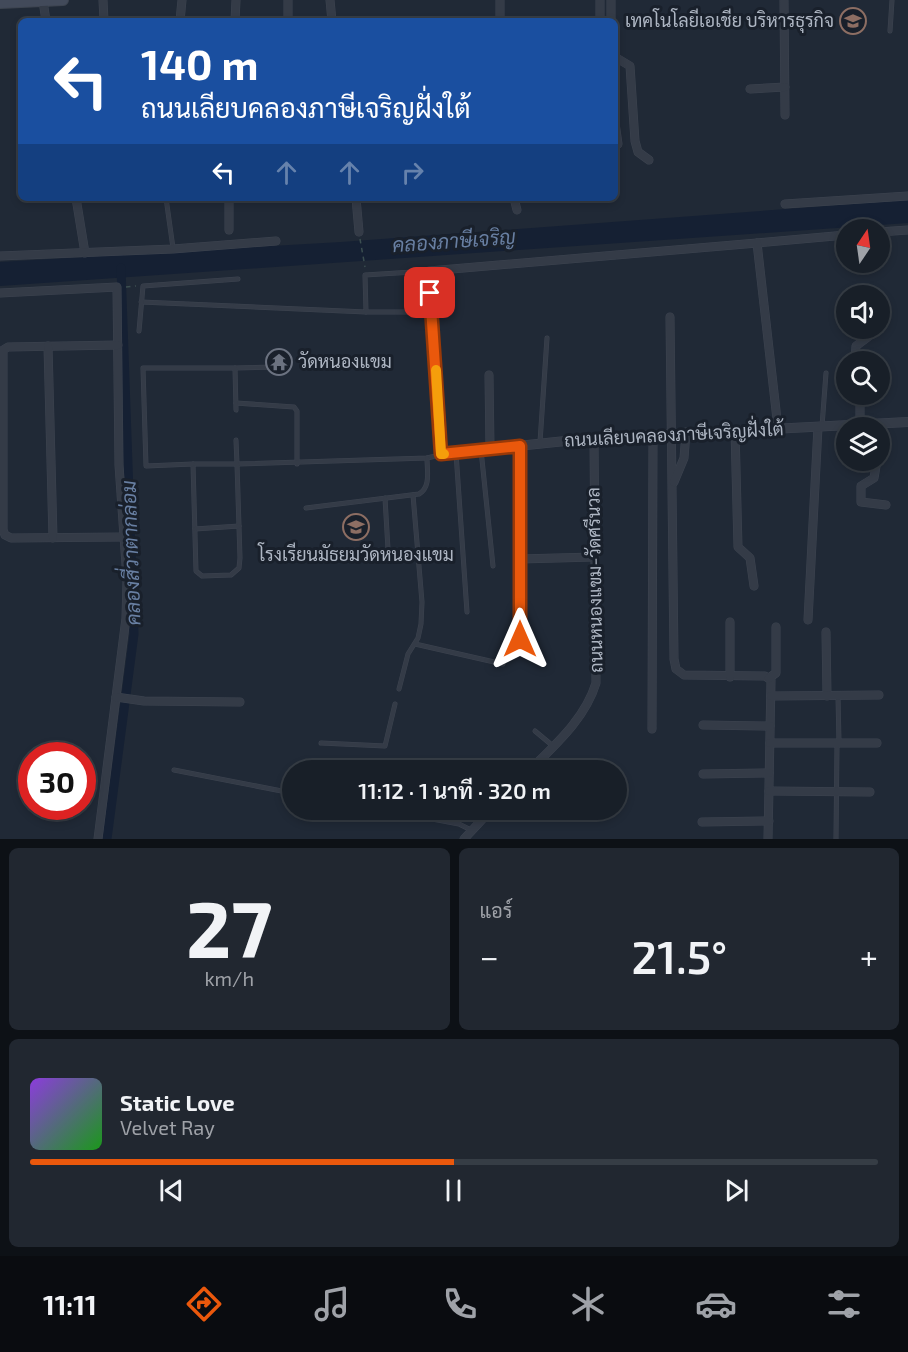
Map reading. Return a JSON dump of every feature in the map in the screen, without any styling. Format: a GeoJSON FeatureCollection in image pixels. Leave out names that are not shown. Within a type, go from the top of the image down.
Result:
{"type":"FeatureCollection","features":[{"type":"Feature","properties":{"kind":"main road"},"geometry":{"type":"LineString","coordinates":[[6,2],[63,0]]}},
{"type":"Feature","properties":{"kind":"street"},"geometry":{"type":"LineString","coordinates":[[103,0],[104,18]]}},
{"type":"Feature","properties":{"kind":"street"},"geometry":{"type":"LineString","coordinates":[[180,18],[182,0]]}},
{"type":"Feature","properties":{"kind":"street"},"geometry":{"type":"LineString","coordinates":[[235,18],[236,0]]}},
{"type":"Feature","properties":{"kind":"street"},"geometry":{"type":"LineString","coordinates":[[288,0],[288,18]]}},
{"type":"Feature","properties":{"kind":"street"},"geometry":{"type":"LineString","coordinates":[[330,0],[332,18]]}},
{"type":"Feature","properties":{"kind":"street"},"geometry":{"type":"LineString","coordinates":[[500,0],[500,18]]}},
{"type":"Feature","properties":{"kind":"street"},"geometry":{"type":"LineString","coordinates":[[600,0],[600,18]]}},
{"type":"Feature","properties":{"kind":"street"},"geometry":{"type":"LineString","coordinates":[[611,0],[611,18]]}},
{"type":"Feature","properties":{"kind":"street"},"geometry":{"type":"LineString","coordinates":[[784,0],[785,115]]}},
{"type":"Feature","properties":{"kind":"street"},"geometry":{"type":"LineString","coordinates":[[43,1],[46,18]]}},
{"type":"Feature","properties":{"kind":"street"},"geometry":{"type":"LineString","coordinates":[[618,59],[630,66],[635,141],[638,152],[650,160]]}},
{"type":"Feature","properties":{"kind":"street"},"geometry":{"type":"LineString","coordinates":[[750,89],[784,87]]}},
{"type":"Feature","properties":{"kind":"street"},"geometry":{"type":"LineString","coordinates":[[785,204],[908,196]]}},
{"type":"Feature","properties":{"kind":"street"},"geometry":{"type":"LineString","coordinates":[[76,201],[85,253]]}},
{"type":"Feature","properties":{"kind":"street"},"geometry":{"type":"LineString","coordinates":[[229,201],[229,230]]}},
{"type":"Feature","properties":{"kind":"street"},"geometry":{"type":"LineString","coordinates":[[356,201],[359,232]]}},
{"type":"Feature","properties":{"kind":"street"},"geometry":{"type":"LineString","coordinates":[[515,201],[517,210]]}},
{"type":"Feature","properties":{"kind":"street"},"geometry":{"type":"LineString","coordinates":[[890,231],[908,230]]}},
{"type":"Feature","properties":{"kind":"street"},"geometry":{"type":"LineString","coordinates":[[441,454],[429,270],[836,236]]}},
{"type":"Feature","properties":{"kind":"street"},"geometry":{"type":"LineString","coordinates":[[0,256],[173,249],[276,241]]}},
{"type":"Feature","properties":{"kind":"street"},"geometry":{"type":"LineString","coordinates":[[757,243],[778,428]]}},
{"type":"Feature","properties":{"kind":"street"},"geometry":{"type":"LineString","coordinates":[[0,292],[117,287],[119,465],[126,618],[121,697],[98,839]]}},
{"type":"Feature","properties":{"kind":"street"},"geometry":{"type":"LineString","coordinates":[[670,317],[676,669],[684,675],[770,678],[776,673],[776,627]]}},
{"type":"Feature","properties":{"kind":"street"},"geometry":{"type":"LineString","coordinates":[[856,351],[856,346],[865,339]]}},
{"type":"Feature","properties":{"kind":"street"},"geometry":{"type":"LineString","coordinates":[[118,345],[8,347],[3,350],[1,356],[3,530],[5,535],[11,538],[124,537]]}},
{"type":"Feature","properties":{"kind":"street"},"geometry":{"type":"LineString","coordinates":[[48,346],[53,538]]}},
{"type":"Feature","properties":{"kind":"street"},"geometry":{"type":"LineString","coordinates":[[486,449],[489,375]]}},
{"type":"Feature","properties":{"kind":"street","name":"ถนนเลียบคลองภาษีเจริญฝั่งใต้"},"geometry":{"type":"LineString","coordinates":[[890,423],[908,422]]}},
{"type":"Feature","properties":{"kind":"street","name":"ถนนเลียบคลองภาษีเจริญฝั่งใต้"},"geometry":{"type":"LineString","coordinates":[[441,454],[673,432],[836,426]]}},
{"type":"Feature","properties":{"kind":"street"},"geometry":{"type":"LineString","coordinates":[[808,620],[820,427]]}},
{"type":"Feature","properties":{"kind":"street"},"geometry":{"type":"LineString","coordinates":[[735,430],[738,547],[750,558],[754,586]]}},
{"type":"Feature","properties":{"kind":"street"},"geometry":{"type":"LineString","coordinates":[[673,484],[684,458],[686,432]]}},
{"type":"Feature","properties":{"kind":"street"},"geometry":{"type":"LineString","coordinates":[[651,729],[653,434]]}},
{"type":"Feature","properties":{"kind":"street","name":"ถนนหนองแขม-วัดศรีนวล"},"geometry":{"type":"LineString","coordinates":[[540,760],[590,701],[596,683],[594,438]]}},
{"type":"Feature","properties":{"kind":"street"},"geometry":{"type":"LineString","coordinates":[[520,446],[520,639]]}},
{"type":"Feature","properties":{"kind":"street"},"geometry":{"type":"LineString","coordinates":[[874,471],[873,478],[861,486],[861,502],[886,505]]}},
{"type":"Feature","properties":{"kind":"street"},"geometry":{"type":"LineString","coordinates":[[520,559],[594,557]]}},
{"type":"Feature","properties":{"kind":"street"},"geometry":{"type":"LineString","coordinates":[[730,622],[730,677]]}},
{"type":"Feature","properties":{"kind":"street"},"geometry":{"type":"LineString","coordinates":[[826,632],[827,696]]}},
{"type":"Feature","properties":{"kind":"street"},"geometry":{"type":"LineString","coordinates":[[768,839],[770,678]]}},
{"type":"Feature","properties":{"kind":"street"},"geometry":{"type":"LineString","coordinates":[[771,696],[879,695]]}},
{"type":"Feature","properties":{"kind":"street"},"geometry":{"type":"LineString","coordinates":[[121,697],[144,701],[240,702]]}},
{"type":"Feature","properties":{"kind":"street"},"geometry":{"type":"LineString","coordinates":[[703,725],[770,726]]}},
{"type":"Feature","properties":{"kind":"street"},"geometry":{"type":"LineString","coordinates":[[770,743],[877,743]]}},
{"type":"Feature","properties":{"kind":"street"},"geometry":{"type":"LineString","coordinates":[[703,774],[769,772]]}},
{"type":"Feature","properties":{"kind":"street"},"geometry":{"type":"LineString","coordinates":[[769,791],[870,792]]}},
{"type":"Feature","properties":{"kind":"street"},"geometry":{"type":"LineString","coordinates":[[464,839],[481,820]]}},
{"type":"Feature","properties":{"kind":"street"},"geometry":{"type":"LineString","coordinates":[[702,822],[769,821]]}},
{"type":"Feature","properties":{"kind":"lane"},"geometry":{"type":"LineString","coordinates":[[890,31],[892,0]]}},
{"type":"Feature","properties":{"kind":"lane"},"geometry":{"type":"LineString","coordinates":[[166,201],[173,249]]}},
{"type":"Feature","properties":{"kind":"lane"},"geometry":{"type":"LineString","coordinates":[[366,312],[365,275],[429,270]]}},
{"type":"Feature","properties":{"kind":"lane"},"geometry":{"type":"LineString","coordinates":[[138,331],[143,286],[238,279]]}},
{"type":"Feature","properties":{"kind":"lane"},"geometry":{"type":"LineString","coordinates":[[141,302],[366,312],[420,312]]}},
{"type":"Feature","properties":{"kind":"lane"},"geometry":{"type":"LineString","coordinates":[[540,443],[547,338]]}},
{"type":"Feature","properties":{"kind":"lane"},"geometry":{"type":"LineString","coordinates":[[277,367],[143,368],[146,465],[297,464],[427,458],[441,454]]}},
{"type":"Feature","properties":{"kind":"lane"},"geometry":{"type":"LineString","coordinates":[[235,368],[236,410]]}},
{"type":"Feature","properties":{"kind":"lane"},"geometry":{"type":"LineString","coordinates":[[820,427],[826,373]]}},
{"type":"Feature","properties":{"kind":"lane"},"geometry":{"type":"LineString","coordinates":[[236,403],[294,407],[297,411],[297,464]]}},
{"type":"Feature","properties":{"kind":"lane"},"geometry":{"type":"LineString","coordinates":[[193,464],[196,571],[198,574],[231,575],[239,567],[240,558],[236,440]]}},
{"type":"Feature","properties":{"kind":"lane"},"geometry":{"type":"LineString","coordinates":[[486,449],[493,566]]}},
{"type":"Feature","properties":{"kind":"lane"},"geometry":{"type":"LineString","coordinates":[[456,452],[467,612]]}},
{"type":"Feature","properties":{"kind":"lane"},"geometry":{"type":"LineString","coordinates":[[306,508],[413,495],[425,490],[427,458]]}},
{"type":"Feature","properties":{"kind":"lane"},"geometry":{"type":"LineString","coordinates":[[399,689],[408,654],[415,644],[421,624],[422,602],[413,495]]}},
{"type":"Feature","properties":{"kind":"lane"},"geometry":{"type":"LineString","coordinates":[[330,558],[383,554],[388,549],[385,498]]}},
{"type":"Feature","properties":{"kind":"lane"},"geometry":{"type":"LineString","coordinates":[[195,529],[239,526]]}},
{"type":"Feature","properties":{"kind":"lane"},"geometry":{"type":"LineString","coordinates":[[415,644],[503,664]]}},
{"type":"Feature","properties":{"kind":"lane"},"geometry":{"type":"LineString","coordinates":[[836,839],[838,696]]}},
{"type":"Feature","properties":{"kind":"lane"},"geometry":{"type":"LineString","coordinates":[[321,743],[384,748],[395,704]]}},
{"type":"Feature","properties":{"kind":"lane"},"geometry":{"type":"LineString","coordinates":[[535,731],[554,746]]}},
{"type":"Feature","properties":{"kind":"lane"},"geometry":{"type":"LineString","coordinates":[[174,770],[282,791]]}},
{"type":"Feature","properties":{"kind":"lane"},"geometry":{"type":"LineString","coordinates":[[438,820],[459,824],[471,830]]}},
{"type":"Feature","properties":{"kind":"path"},"geometry":{"type":"LineString","coordinates":[[359,232],[364,267]]}},
{"type":"Feature","properties":{"kind":"path"},"geometry":{"type":"LineString","coordinates":[[117,287],[143,286]]}},
{"type":"Feature","properties":{"kind":"water","name":"คลองภาษีเจริญ"},"geometry":{"type":"Polygon","coordinates":[[[908,200],[908,223],[890,224],[890,219],[836,219],[836,228],[0,286],[0,262],[341,242],[908,200]]]}},
{"type":"Feature","properties":{"kind":"waterway","name":"คลองสี่วาตากล่อม"},"geometry":{"type":"LineString","coordinates":[[107,839],[134,634],[121,268]]}},
{"type":"Feature","properties":{"kind":"slow traffic"},"geometry":{"type":"LineString","coordinates":[[436,370],[441,454],[444,454]]}},
{"type":"Feature","properties":{"kind":"place","name":"เทคโนโลยีเอเชีย บริหารธุรกิจ"},"geometry":{"type":"Point","coordinates":[853,21]}},
{"type":"Feature","properties":{"kind":"place","name":"วัดหนองแขม"},"geometry":{"type":"Point","coordinates":[279,362]}},
{"type":"Feature","properties":{"kind":"place","name":"โรงเรียนมัธยมวัดหนองแขม"},"geometry":{"type":"Point","coordinates":[356,527]}},
{"type":"Feature","properties":{"kind":"route"},"geometry":{"type":"LineString","coordinates":[[430,293],[441,454],[520,446],[520,639]]}}]}
